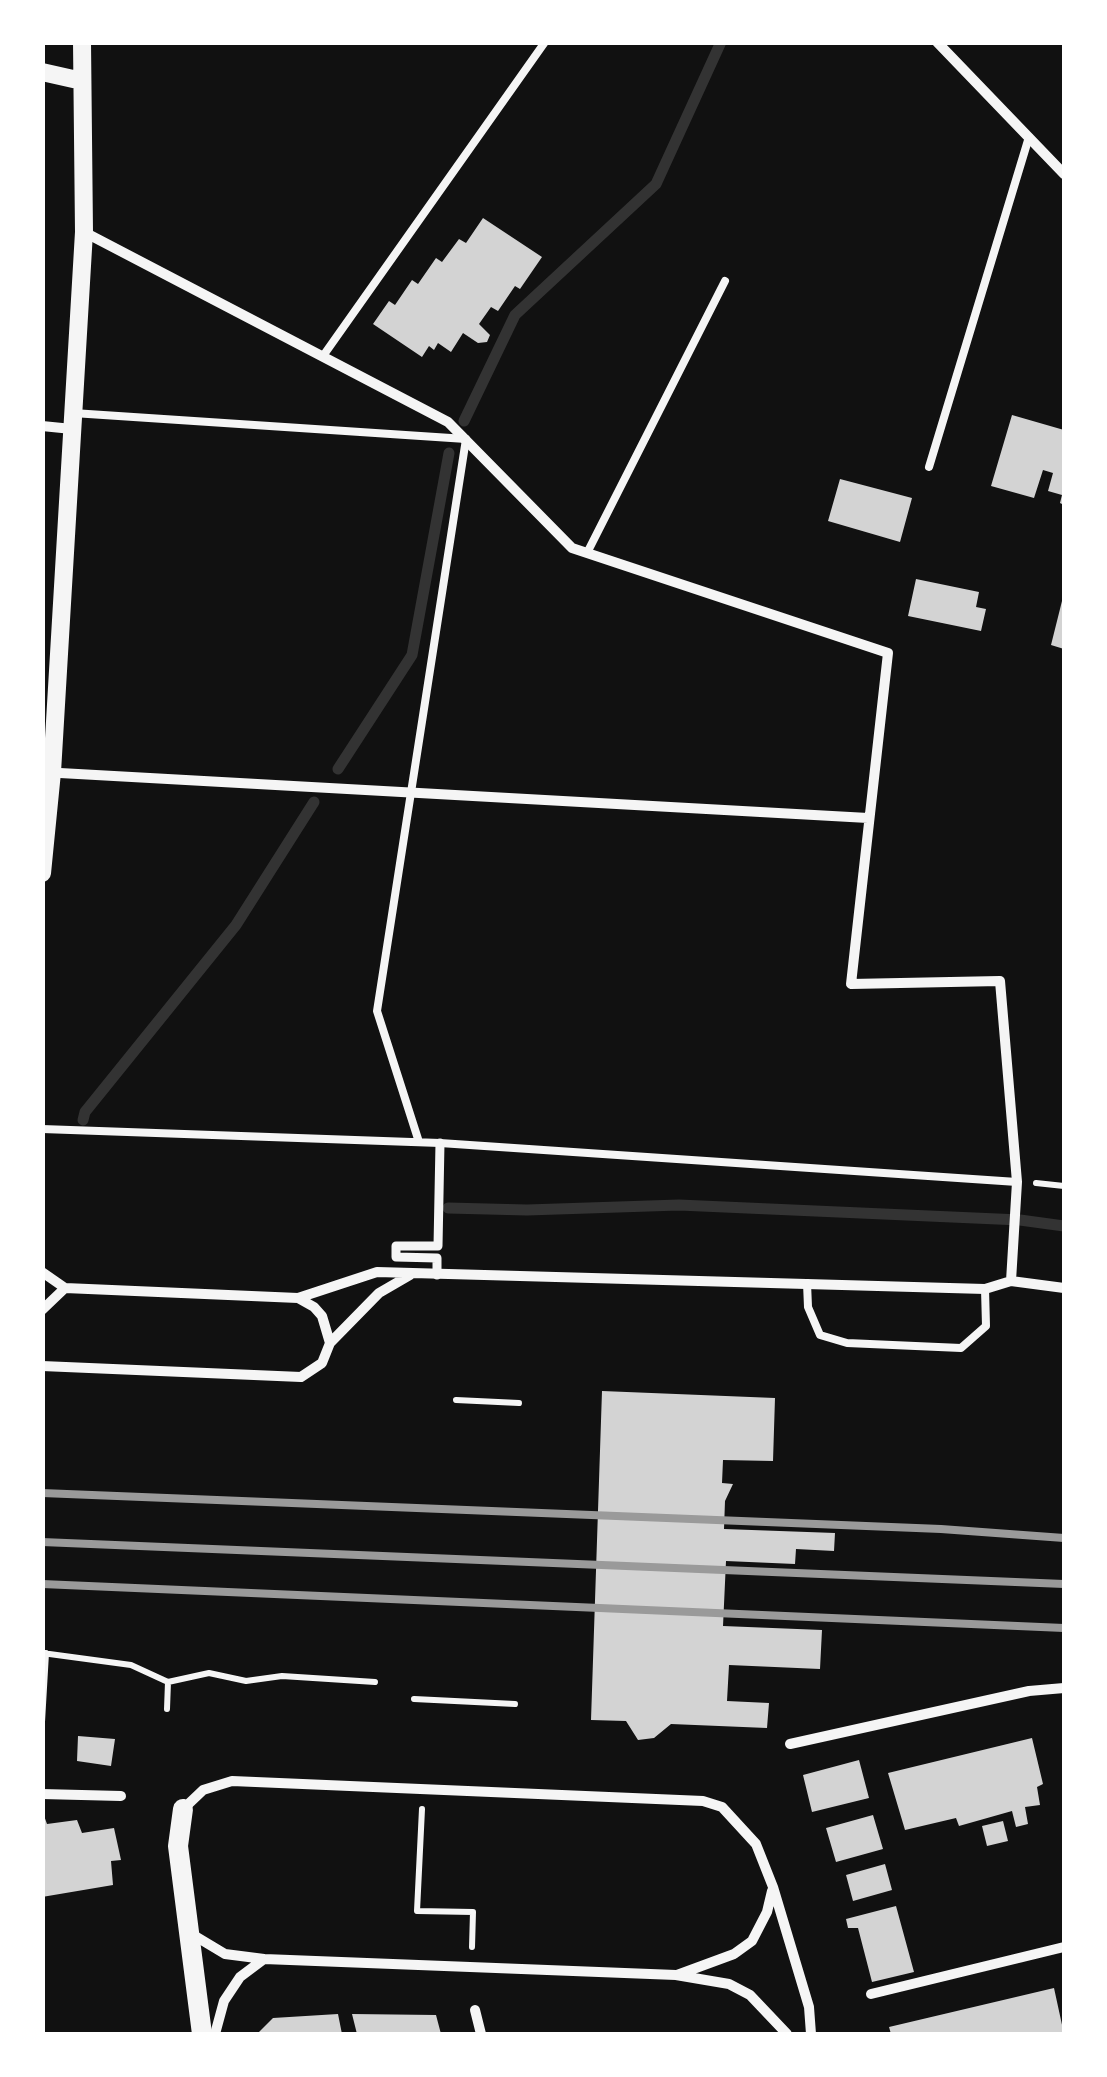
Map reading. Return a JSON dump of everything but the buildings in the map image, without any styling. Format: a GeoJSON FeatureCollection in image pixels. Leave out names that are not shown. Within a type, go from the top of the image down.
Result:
{"type":"FeatureCollection","features":[{"type":"Feature","properties":{"kind":"main road"},"geometry":{"type":"LineString","coordinates":[[183,1809],[178,1846],[202,2034]]}},
{"type":"Feature","properties":{"kind":"street"},"geometry":{"type":"LineString","coordinates":[[42,873],[84,232],[82,42]]}},
{"type":"Feature","properties":{"kind":"street"},"geometry":{"type":"LineString","coordinates":[[936,42],[1064,174]]}},
{"type":"Feature","properties":{"kind":"street"},"geometry":{"type":"LineString","coordinates":[[42,72],[82,81]]}},
{"type":"Feature","properties":{"kind":"street"},"geometry":{"type":"LineString","coordinates":[[84,232],[448,422],[572,548],[888,653],[852,984],[1000,981],[1017,1182],[1011,1281]]}},
{"type":"Feature","properties":{"kind":"street"},"geometry":{"type":"LineString","coordinates":[[42,426],[72,421]]}},
{"type":"Feature","properties":{"kind":"street"},"geometry":{"type":"LineString","coordinates":[[47,772],[868,818]]}},
{"type":"Feature","properties":{"kind":"street"},"geometry":{"type":"LineString","coordinates":[[437,1275],[437,1258],[396,1256],[396,1246],[438,1246],[440,1142]]}},
{"type":"Feature","properties":{"kind":"street"},"geometry":{"type":"LineString","coordinates":[[42,1272],[65,1288],[298,1298],[377,1272],[985,1289],[1011,1281],[1064,1288]]}},
{"type":"Feature","properties":{"kind":"street"},"geometry":{"type":"LineString","coordinates":[[42,1366],[301,1377],[322,1363],[330,1343],[379,1293],[411,1274]]}},
{"type":"Feature","properties":{"kind":"street"},"geometry":{"type":"LineString","coordinates":[[42,1310],[65,1288]]}},
{"type":"Feature","properties":{"kind":"street"},"geometry":{"type":"LineString","coordinates":[[298,1298],[322,1316],[330,1343]]}},
{"type":"Feature","properties":{"kind":"street"},"geometry":{"type":"LineString","coordinates":[[790,1744],[1030,1691],[1064,1688]]}},
{"type":"Feature","properties":{"kind":"street"},"geometry":{"type":"LineString","coordinates":[[183,1809],[203,1790],[232,1781],[704,1801],[722,1807],[756,1844],[773,1887],[810,2007],[811,2034]]}},
{"type":"Feature","properties":{"kind":"street"},"geometry":{"type":"LineString","coordinates":[[42,1794],[121,1796]]}},
{"type":"Feature","properties":{"kind":"street"},"geometry":{"type":"LineString","coordinates":[[676,1976],[734,1954],[752,1941],[768,1912],[773,1887]]}},
{"type":"Feature","properties":{"kind":"street"},"geometry":{"type":"LineString","coordinates":[[186,1931],[225,1954],[264,1960],[676,1976],[741,1988],[769,2012],[786,2034]]}},
{"type":"Feature","properties":{"kind":"street"},"geometry":{"type":"LineString","coordinates":[[871,1994],[1064,1947]]}},
{"type":"Feature","properties":{"kind":"street"},"geometry":{"type":"LineString","coordinates":[[215,2034],[224,2001],[240,1977],[264,1960]]}},
{"type":"Feature","properties":{"kind":"street"},"geometry":{"type":"LineString","coordinates":[[474,2010],[480,2034]]}},
{"type":"Feature","properties":{"kind":"lane"},"geometry":{"type":"LineString","coordinates":[[322,356],[544,42]]}},
{"type":"Feature","properties":{"kind":"lane"},"geometry":{"type":"LineString","coordinates":[[930,467],[1029,137]]}},
{"type":"Feature","properties":{"kind":"lane"},"geometry":{"type":"LineString","coordinates":[[587,553],[725,281]]}},
{"type":"Feature","properties":{"kind":"lane"},"geometry":{"type":"LineString","coordinates":[[72,421],[466,439],[377,1010],[419,1142]]}},
{"type":"Feature","properties":{"kind":"lane"},"geometry":{"type":"LineString","coordinates":[[42,1129],[440,1142],[1017,1182]]}},
{"type":"Feature","properties":{"kind":"lane"},"geometry":{"type":"LineString","coordinates":[[807,1283],[808,1307],[820,1335],[847,1344],[961,1348],[986,1326],[985,1289]]}},
{"type":"Feature","properties":{"kind":"path"},"geometry":{"type":"LineString","coordinates":[[456,1400],[518,1403]]}},
{"type":"Feature","properties":{"kind":"path"},"geometry":{"type":"LineString","coordinates":[[42,1722],[44,1653],[131,1665],[168,1682],[208,1673],[246,1681],[282,1676],[375,1682]]}},
{"type":"Feature","properties":{"kind":"path"},"geometry":{"type":"LineString","coordinates":[[167,1708],[168,1682]]}},
{"type":"Feature","properties":{"kind":"path"},"geometry":{"type":"LineString","coordinates":[[414,1699],[515,1704]]}},
{"type":"Feature","properties":{"kind":"path"},"geometry":{"type":"LineString","coordinates":[[423,1788],[417,1910],[473,1912],[471,1967]]}},
{"type":"Feature","properties":{"kind":"waterway"},"geometry":{"type":"LineString","coordinates":[[464,421],[515,315],[656,184],[721,42]]}},
{"type":"Feature","properties":{"kind":"waterway"},"geometry":{"type":"LineString","coordinates":[[338,769],[412,655],[449,453]]}},
{"type":"Feature","properties":{"kind":"waterway"},"geometry":{"type":"LineString","coordinates":[[83,1120],[85,1112],[236,925],[314,802]]}},
{"type":"Feature","properties":{"kind":"waterway"},"geometry":{"type":"LineString","coordinates":[[448,1208],[527,1210],[679,1205],[1020,1220],[1064,1226]]}},
{"type":"Feature","properties":{"kind":"railway"},"geometry":{"type":"LineString","coordinates":[[42,1493],[941,1529],[1064,1538]]}},
{"type":"Feature","properties":{"kind":"railway"},"geometry":{"type":"LineString","coordinates":[[42,1542],[1064,1584]]}},
{"type":"Feature","properties":{"kind":"railway"},"geometry":{"type":"LineString","coordinates":[[42,1584],[1064,1628]]}}]}
